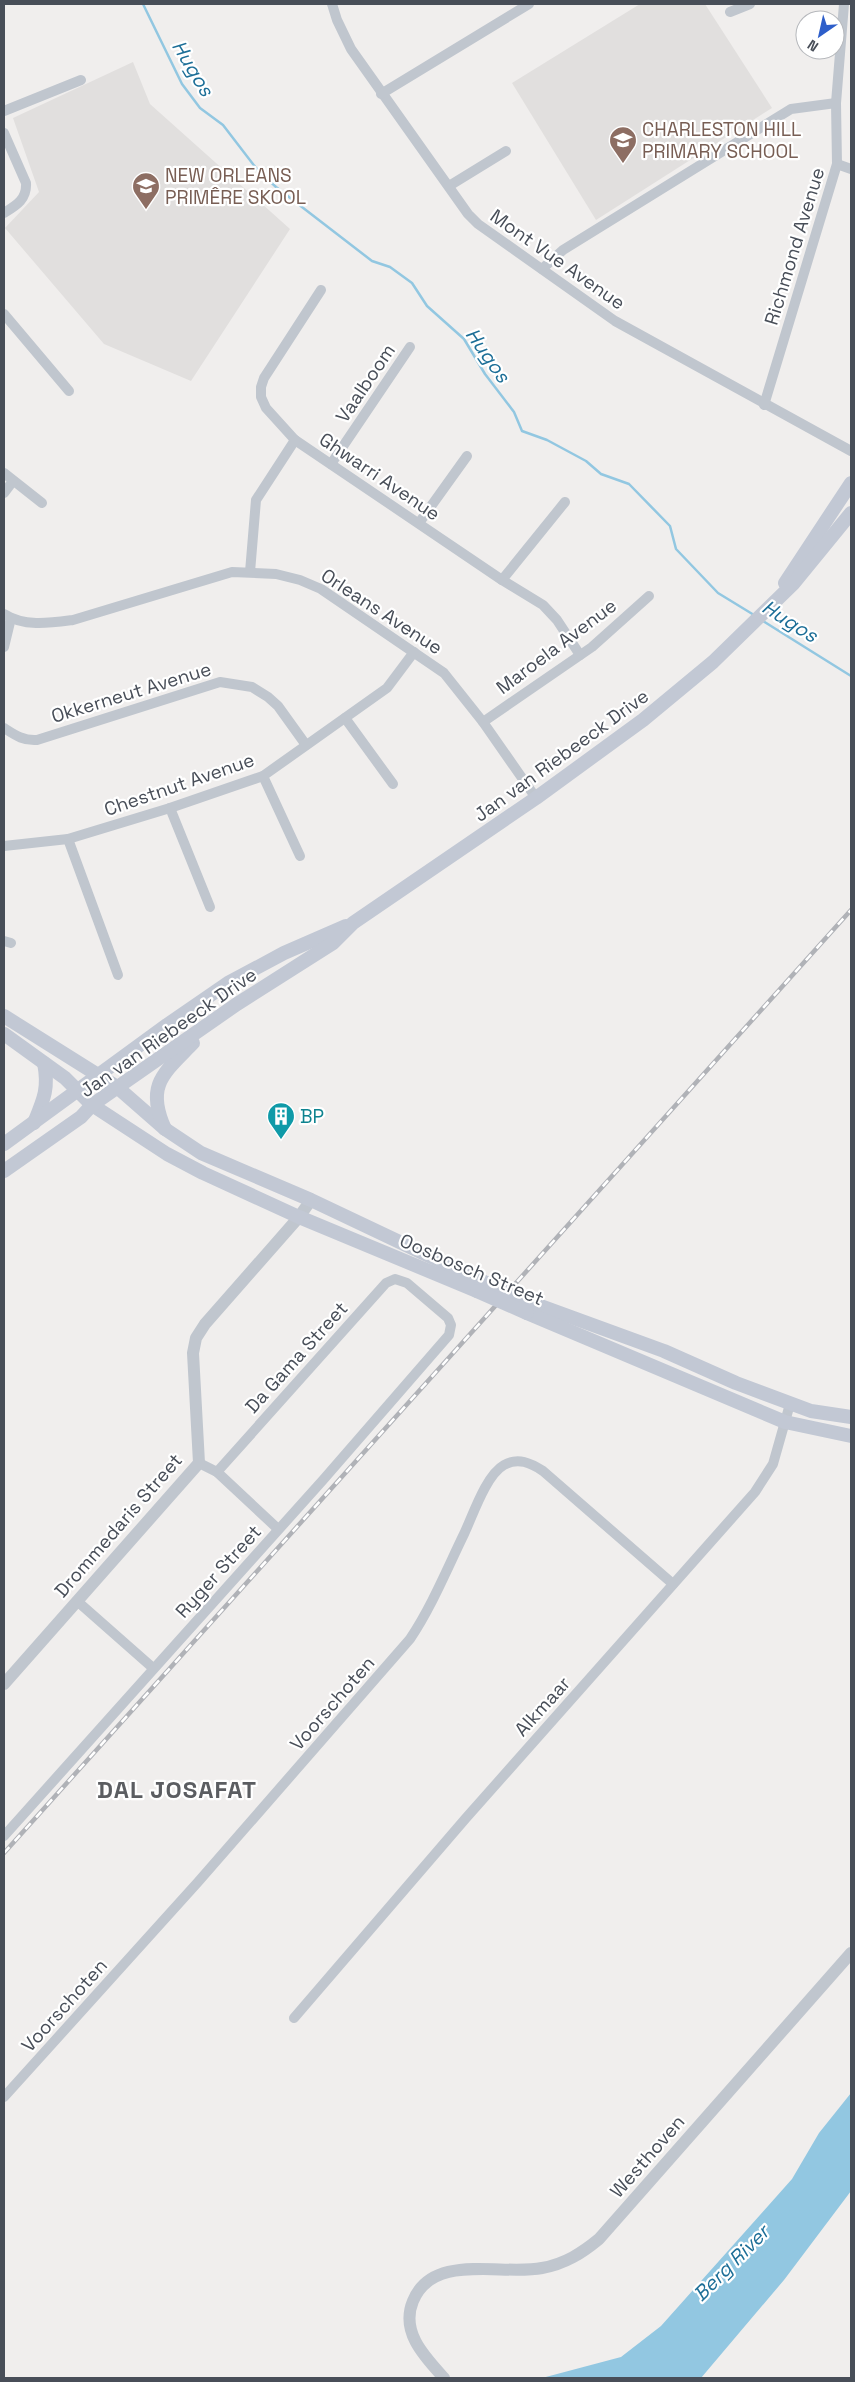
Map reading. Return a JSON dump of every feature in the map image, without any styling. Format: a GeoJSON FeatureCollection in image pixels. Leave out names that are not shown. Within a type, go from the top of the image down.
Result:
{"type":"FeatureCollection","features":[{"type":"Feature","properties":{"kind":"main road","name":"Jan van Riebeeck Drive"},"geometry":{"type":"LineString","coordinates":[[771,604],[851,483]]}},
{"type":"Feature","properties":{"kind":"main road","name":"Jan van Riebeeck Drive"},"geometry":{"type":"LineString","coordinates":[[4,1171],[80,1117],[92,1105],[117,1087],[237,1004],[333,943],[353,923],[536,798],[643,720],[738,639],[802,574],[851,513]]}},
{"type":"Feature","properties":{"kind":"main road","name":"Jan van Riebeeck Drive"},"geometry":{"type":"LineString","coordinates":[[4,1144],[228,983],[284,952],[353,923]]}},
{"type":"Feature","properties":{"kind":"main road"},"geometry":{"type":"LineString","coordinates":[[165,1129],[156,1098],[161,1079],[196,1040],[237,1004]]}},
{"type":"Feature","properties":{"kind":"main road","name":"Oosbosch Street"},"geometry":{"type":"LineString","coordinates":[[4,1016],[117,1087],[165,1129],[201,1153],[311,1200],[481,1286],[785,1422],[851,1436]]}},
{"type":"Feature","properties":{"kind":"main road","name":"Oosbosch Street"},"geometry":{"type":"LineString","coordinates":[[4,1034],[44,1063],[92,1105],[174,1157],[299,1217],[481,1286]]}},
{"type":"Feature","properties":{"kind":"main road"},"geometry":{"type":"LineString","coordinates":[[33,1123],[45,1098],[47,1080],[44,1063]]}},
{"type":"Feature","properties":{"kind":"main road","name":"Oosbosch Street"},"geometry":{"type":"LineString","coordinates":[[532,1309],[664,1351],[736,1383],[811,1412],[851,1417]]}},
{"type":"Feature","properties":{"kind":"street","name":"Mont Vue Avenue"},"geometry":{"type":"LineString","coordinates":[[332,4],[351,50],[468,214],[478,224],[615,321],[764,405],[851,451]]}},
{"type":"Feature","properties":{"kind":"street"},"geometry":{"type":"LineString","coordinates":[[382,94],[529,4]]}},
{"type":"Feature","properties":{"kind":"street"},"geometry":{"type":"LineString","coordinates":[[730,12],[750,4]]}},
{"type":"Feature","properties":{"kind":"street","name":"Richmond Avenue"},"geometry":{"type":"LineString","coordinates":[[764,405],[837,164],[836,103],[844,4]]}},
{"type":"Feature","properties":{"kind":"street"},"geometry":{"type":"LineString","coordinates":[[4,111],[81,80]]}},
{"type":"Feature","properties":{"kind":"street"},"geometry":{"type":"LineString","coordinates":[[542,269],[563,250],[791,109],[836,103]]}},
{"type":"Feature","properties":{"kind":"street"},"geometry":{"type":"LineString","coordinates":[[4,133],[26,183],[27,190],[18,205],[4,213]]}},
{"type":"Feature","properties":{"kind":"street"},"geometry":{"type":"LineString","coordinates":[[449,186],[506,151]]}},
{"type":"Feature","properties":{"kind":"street"},"geometry":{"type":"LineString","coordinates":[[837,164],[851,169]]}},
{"type":"Feature","properties":{"kind":"street","name":"Ghwarri Avenue"},"geometry":{"type":"LineString","coordinates":[[321,290],[264,378],[261,387],[261,397],[266,408],[296,440],[502,580],[551,611],[580,655]]}},
{"type":"Feature","properties":{"kind":"street"},"geometry":{"type":"LineString","coordinates":[[4,314],[69,391]]}},
{"type":"Feature","properties":{"kind":"street","name":"Vaalboom"},"geometry":{"type":"LineString","coordinates":[[331,464],[410,347]]}},
{"type":"Feature","properties":{"kind":"street"},"geometry":{"type":"LineString","coordinates":[[250,572],[256,500],[296,440]]}},
{"type":"Feature","properties":{"kind":"street"},"geometry":{"type":"LineString","coordinates":[[419,523],[467,456]]}},
{"type":"Feature","properties":{"kind":"street"},"geometry":{"type":"LineString","coordinates":[[4,473],[42,503]]}},
{"type":"Feature","properties":{"kind":"street"},"geometry":{"type":"LineString","coordinates":[[4,493],[13,481]]}},
{"type":"Feature","properties":{"kind":"street"},"geometry":{"type":"LineString","coordinates":[[502,580],[566,502]]}},
{"type":"Feature","properties":{"kind":"street","name":"Orleans Avenue"},"geometry":{"type":"LineString","coordinates":[[7,616],[45,624],[73,620],[211,576],[232,572],[276,574],[300,580],[321,589],[444,673],[484,722],[536,798]]}},
{"type":"Feature","properties":{"kind":"street","name":"Maroela Avenue"},"geometry":{"type":"LineString","coordinates":[[484,722],[580,655],[649,596]]}},
{"type":"Feature","properties":{"kind":"street"},"geometry":{"type":"LineString","coordinates":[[4,647],[7,616]]}},
{"type":"Feature","properties":{"kind":"street","name":"Chestnut Avenue"},"geometry":{"type":"LineString","coordinates":[[4,848],[68,839],[170,808],[263,776],[388,688],[414,652]]}},
{"type":"Feature","properties":{"kind":"street","name":"Okkerneut Avenue"},"geometry":{"type":"LineString","coordinates":[[4,728],[18,737],[37,740],[220,682],[252,687],[268,697],[278,706],[306,745]]}},
{"type":"Feature","properties":{"kind":"street"},"geometry":{"type":"LineString","coordinates":[[346,718],[393,784]]}},
{"type":"Feature","properties":{"kind":"street"},"geometry":{"type":"LineString","coordinates":[[263,776],[300,856]]}},
{"type":"Feature","properties":{"kind":"street"},"geometry":{"type":"LineString","coordinates":[[170,808],[210,907]]}},
{"type":"Feature","properties":{"kind":"street"},"geometry":{"type":"LineString","coordinates":[[68,839],[118,975]]}},
{"type":"Feature","properties":{"kind":"street","name":"Drommedaris Street"},"geometry":{"type":"LineString","coordinates":[[4,1684],[199,1463],[193,1353],[196,1338],[205,1324],[299,1217],[311,1200]]}},
{"type":"Feature","properties":{"kind":"street","name":"Da Gama Street"},"geometry":{"type":"LineString","coordinates":[[217,1472],[386,1283],[395,1279],[407,1283]]}},
{"type":"Feature","properties":{"kind":"street","name":"Ryger Street"},"geometry":{"type":"LineString","coordinates":[[4,1836],[278,1530],[449,1335],[451,1324],[448,1318],[407,1283]]}},
{"type":"Feature","properties":{"kind":"street","name":"Alkmaar"},"geometry":{"type":"LineString","coordinates":[[294,2018],[466,1818],[765,1479],[773,1464],[790,1404]]}},
{"type":"Feature","properties":{"kind":"street","name":"Voorschoten"},"geometry":{"type":"LineString","coordinates":[[4,2097],[204,1876],[410,1639],[430,1606],[487,1485],[502,1466],[512,1461],[523,1461],[533,1464],[673,1584]]}},
{"type":"Feature","properties":{"kind":"street"},"geometry":{"type":"LineString","coordinates":[[199,1463],[217,1472],[278,1530]]}},
{"type":"Feature","properties":{"kind":"street"},"geometry":{"type":"LineString","coordinates":[[77,1601],[153,1668]]}},
{"type":"Feature","properties":{"kind":"street","name":"Westhoven"},"geometry":{"type":"LineString","coordinates":[[444,2378],[424,2356],[412,2334],[410,2314],[412,2304],[420,2288],[428,2281],[449,2272],[531,2270],[559,2264],[586,2250],[599,2239],[851,1953]]}},
{"type":"Feature","properties":{"kind":"shaded area","name":"CHARLESTON HILL PRIMARY SCHOOL"},"geometry":{"type":"Polygon","coordinates":[[[640,4],[705,4],[772,108],[596,220],[512,83],[640,4]]]}},
{"type":"Feature","properties":{"kind":"shaded area","name":"NEW ORLEANS PRIMÊRE SKOOL"},"geometry":{"type":"Polygon","coordinates":[[[133,62],[150,104],[290,229],[191,381],[104,344],[5,228],[39,192],[13,118],[133,62]]]}},
{"type":"Feature","properties":{"kind":"water","name":"Berg River"},"geometry":{"type":"Polygon","coordinates":[[[851,2093],[851,2191],[784,2280],[701,2378],[542,2378],[621,2357],[661,2326],[792,2179],[819,2133],[851,2093]]]}},
{"type":"Feature","properties":{"kind":"waterway","name":"Hugos"},"geometry":{"type":"LineString","coordinates":[[143,4],[182,84],[200,108],[223,125],[256,168],[276,187],[372,261],[390,267],[412,283],[427,306],[464,339],[485,374],[514,412],[522,431],[547,440],[586,461],[601,474],[629,484],[670,526],[676,549],[718,593],[754,615]]}},
{"type":"Feature","properties":{"kind":"waterway","name":"Hugos"},"geometry":{"type":"LineString","coordinates":[[763,621],[851,676]]}},
{"type":"Feature","properties":{"kind":"railway"},"geometry":{"type":"LineString","coordinates":[[4,1853],[851,910]]}},
{"type":"Feature","properties":{"kind":"place","name":"CHARLESTON HILL PRIMARY SCHOOL"},"geometry":{"type":"Point","coordinates":[623,164]}},
{"type":"Feature","properties":{"kind":"place","name":"NEW ORLEANS PRIMÊRE SKOOL"},"geometry":{"type":"Point","coordinates":[146,210]}},
{"type":"Feature","properties":{"kind":"place","name":"BP"},"geometry":{"type":"Point","coordinates":[281,1140]}},
{"type":"Feature","properties":{"kind":"district","name":"DAL JOSAFAT"},"geometry":{"type":"Point","coordinates":[177,1790]}}]}
